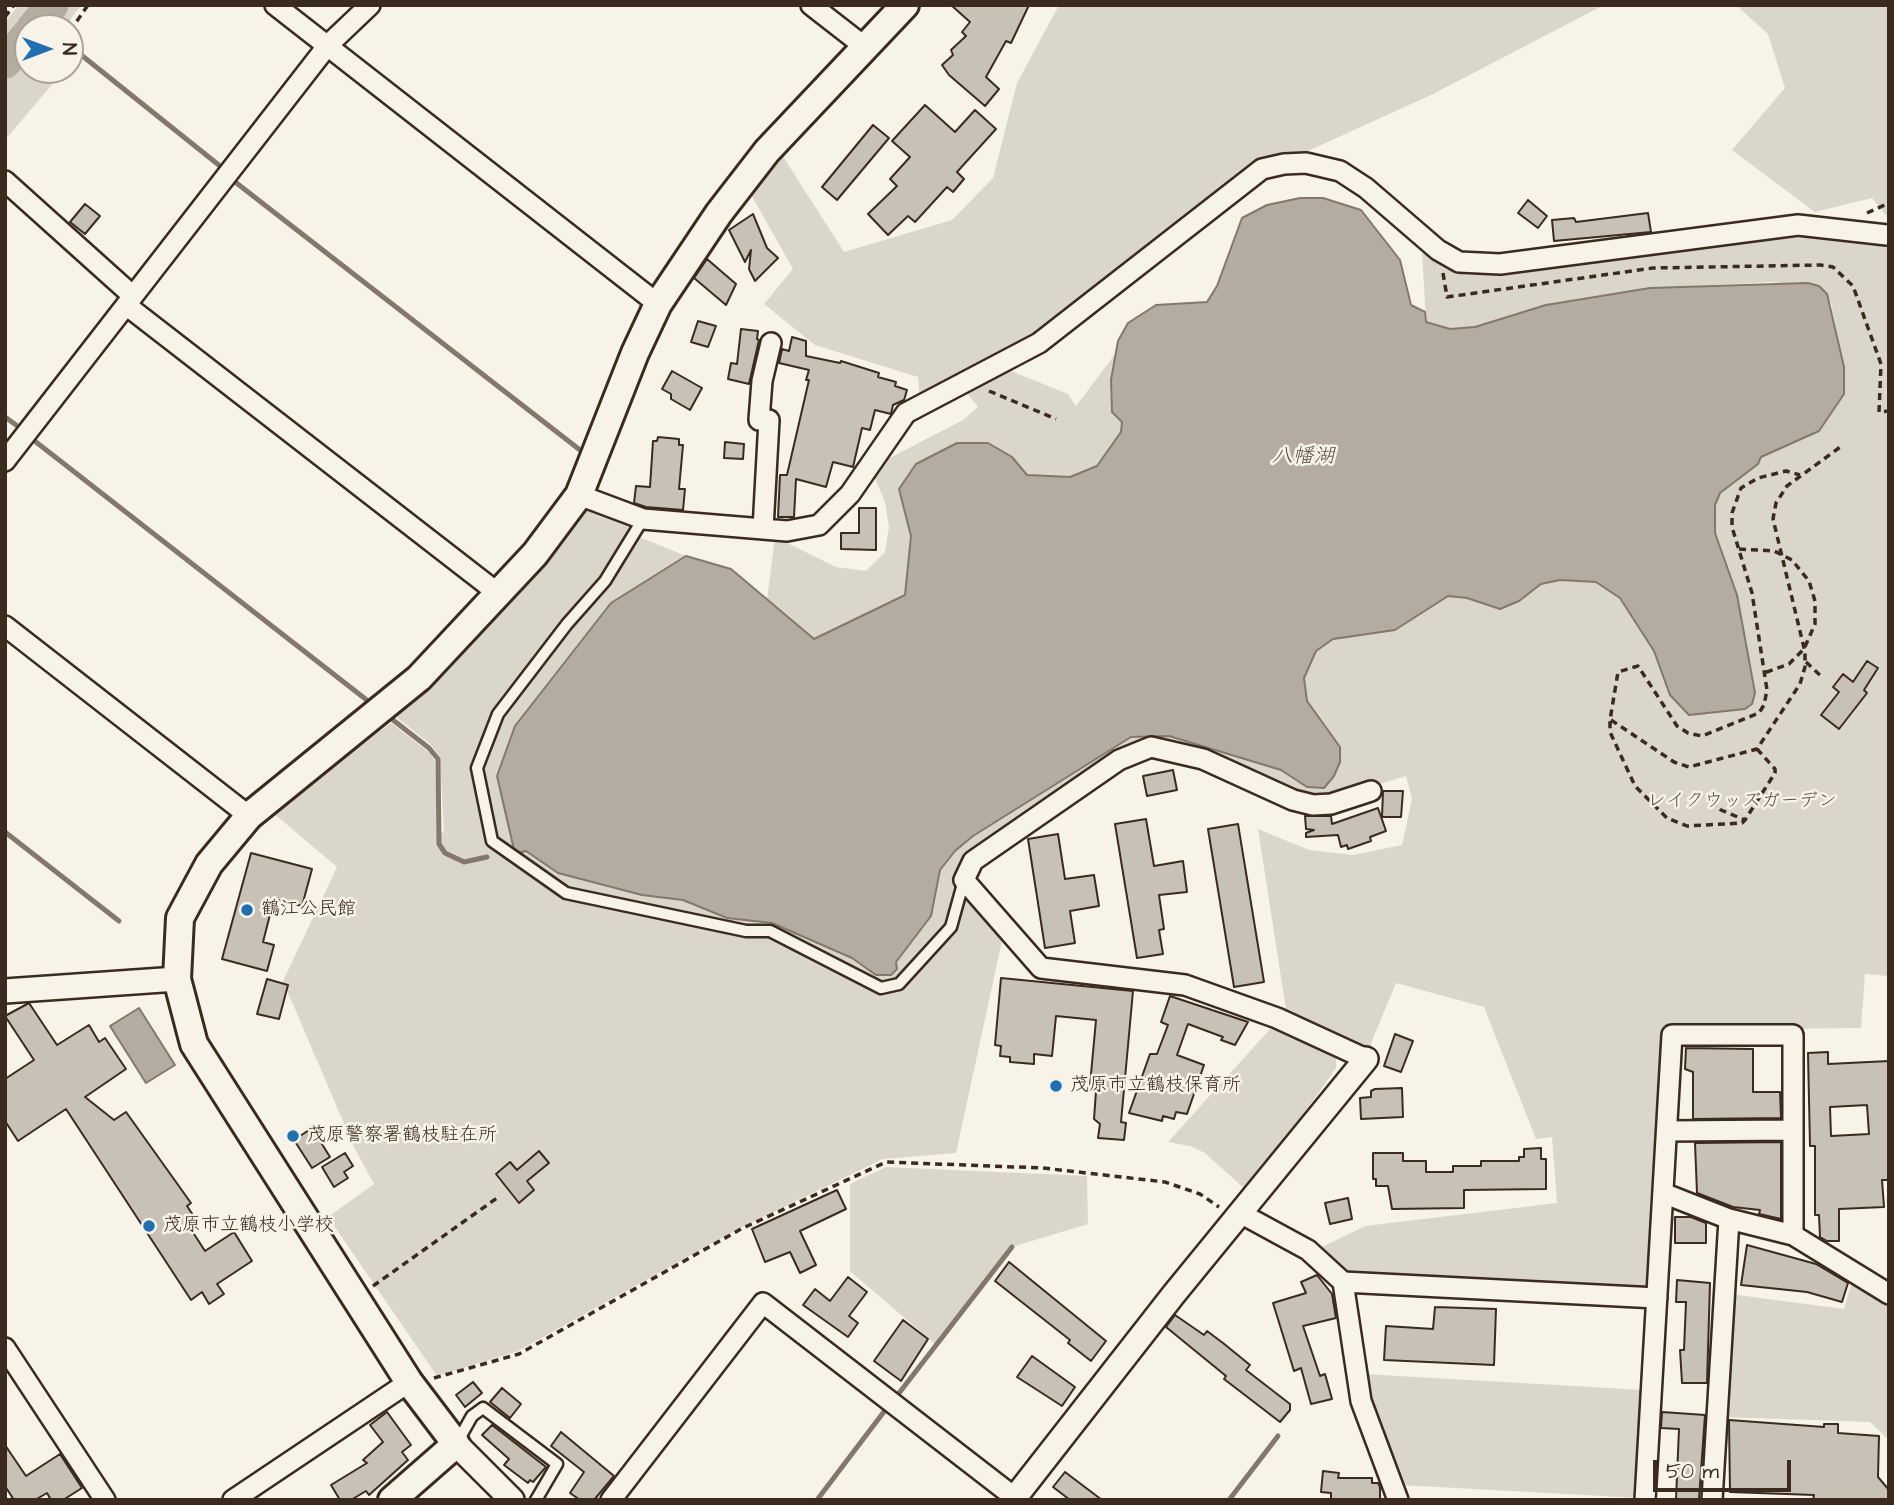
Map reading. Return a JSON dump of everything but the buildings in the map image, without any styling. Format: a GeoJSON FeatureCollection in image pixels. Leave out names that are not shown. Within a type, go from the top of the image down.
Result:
{"type":"FeatureCollection","features":[{"type":"Feature","properties":{"kind":"main road"},"geometry":{"type":"LineString","coordinates":[[392,1500],[456,1444],[409,1382],[194,1044],[177,979],[180,918],[209,864],[249,816],[419,678],[535,554],[579,495],[635,353],[659,304],[719,213],[767,151],[905,5]]}},
{"type":"Feature","properties":{"kind":"street"},"geometry":{"type":"LineString","coordinates":[[275,5],[659,304]]}},
{"type":"Feature","properties":{"kind":"street"},"geometry":{"type":"LineString","coordinates":[[5,461],[328,45],[370,5]]}},
{"type":"Feature","properties":{"kind":"street"},"geometry":{"type":"LineString","coordinates":[[811,5],[865,47]]}},
{"type":"Feature","properties":{"kind":"street"},"geometry":{"type":"LineString","coordinates":[[579,495],[643,519],[787,531],[819,525],[850,494],[906,413],[1039,343],[1262,169],[1306,163],[1340,172],[1366,188],[1438,250],[1459,262],[1500,264],[1798,225],[1887,235]]}},
{"type":"Feature","properties":{"kind":"street"},"geometry":{"type":"LineString","coordinates":[[5,181],[130,301],[499,594]]}},
{"type":"Feature","properties":{"kind":"street"},"geometry":{"type":"LineString","coordinates":[[762,529],[769,420],[759,420],[762,382],[771,343]]}},
{"type":"Feature","properties":{"kind":"street"},"geometry":{"type":"LineString","coordinates":[[5,626],[249,816]]}},
{"type":"Feature","properties":{"kind":"street"},"geometry":{"type":"LineString","coordinates":[[611,1500],[763,1303],[1015,1499],[1238,1216],[1366,1059],[1277,1018],[1185,985],[1041,968],[964,880],[973,861],[1119,760],[1152,747],[1203,759],[1293,800],[1313,805],[1331,804],[1371,791]]}},
{"type":"Feature","properties":{"kind":"street"},"geometry":{"type":"LineString","coordinates":[[5,991],[177,979]]}},
{"type":"Feature","properties":{"kind":"street"},"geometry":{"type":"LineString","coordinates":[[1645,1500],[1672,1035],[1793,1035],[1793,1235]]}},
{"type":"Feature","properties":{"kind":"street"},"geometry":{"type":"LineString","coordinates":[[1667,1131],[1793,1130]]}},
{"type":"Feature","properties":{"kind":"street"},"geometry":{"type":"LineString","coordinates":[[1663,1193],[1729,1219],[1793,1235],[1889,1294]]}},
{"type":"Feature","properties":{"kind":"street"},"geometry":{"type":"LineString","coordinates":[[1238,1216],[1307,1250],[1343,1282],[1657,1298]]}},
{"type":"Feature","properties":{"kind":"street"},"geometry":{"type":"LineString","coordinates":[[1712,1500],[1729,1219]]}},
{"type":"Feature","properties":{"kind":"street"},"geometry":{"type":"LineString","coordinates":[[1343,1282],[1361,1401],[1398,1500]]}},
{"type":"Feature","properties":{"kind":"street"},"geometry":{"type":"LineString","coordinates":[[5,1348],[105,1500]]}},
{"type":"Feature","properties":{"kind":"street"},"geometry":{"type":"LineString","coordinates":[[233,1500],[409,1382]]}},
{"type":"Feature","properties":{"kind":"street"},"geometry":{"type":"LineString","coordinates":[[456,1444],[512,1500]]}},
{"type":"Feature","properties":{"kind":"lane"},"geometry":{"type":"LineString","coordinates":[[643,519],[605,581],[567,624],[498,714],[477,768],[492,841],[566,893],[746,931],[770,931],[881,988],[899,984],[951,927],[964,880]]}},
{"type":"Feature","properties":{"kind":"lane"},"geometry":{"type":"LineString","coordinates":[[456,1444],[472,1416],[483,1408],[557,1464],[536,1500]]}},
{"type":"Feature","properties":{"kind":"path"},"geometry":{"type":"LineString","coordinates":[[5,17],[14,5]]}},
{"type":"Feature","properties":{"kind":"path"},"geometry":{"type":"LineString","coordinates":[[1438,250],[1447,297],[1653,268],[1833,267],[1853,286],[1881,364],[1879,412],[1889,411]]}},
{"type":"Feature","properties":{"kind":"path"},"geometry":{"type":"LineString","coordinates":[[963,385],[988,390],[1056,419]]}},
{"type":"Feature","properties":{"kind":"path"},"geometry":{"type":"LineString","coordinates":[[1611,720],[1665,757],[1689,767],[1702,766],[1757,749],[1800,684],[1805,660],[1773,519],[1776,503],[1787,486],[1843,445]]}},
{"type":"Feature","properties":{"kind":"path"},"geometry":{"type":"LineString","coordinates":[[1757,749],[1774,769],[1774,773],[1742,823],[1686,826],[1667,818],[1635,786],[1611,732],[1618,672],[1637,666],[1644,672],[1677,726],[1688,733],[1702,736],[1759,713],[1767,690],[1752,593],[1732,513],[1741,488],[1774,472],[1800,475]]}},
{"type":"Feature","properties":{"kind":"path"},"geometry":{"type":"LineString","coordinates":[[1739,549],[1755,548],[1780,554],[1802,570],[1812,590],[1815,624],[1804,649],[1789,664],[1764,673]]}},
{"type":"Feature","properties":{"kind":"path"},"geometry":{"type":"LineString","coordinates":[[1805,660],[1822,677]]}},
{"type":"Feature","properties":{"kind":"path"},"geometry":{"type":"LineString","coordinates":[[1711,801],[1721,810],[1745,820]]}},
{"type":"Feature","properties":{"kind":"path"},"geometry":{"type":"LineString","coordinates":[[409,1382],[454,1374],[519,1354],[741,1229],[886,1162],[1043,1168],[1165,1182],[1200,1194],[1238,1216]]}},
{"type":"Feature","properties":{"kind":"path"},"geometry":{"type":"LineString","coordinates":[[371,1287],[496,1198]]}},
{"type":"Feature","properties":{"kind":"green space"},"geometry":{"type":"Polygon","coordinates":[[[19,5],[46,5],[39,14],[14,14],[14,44],[5,55],[5,22],[19,5]]]}},
{"type":"Feature","properties":{"kind":"green space"},"geometry":{"type":"Polygon","coordinates":[[[58,5],[81,5],[74,14],[51,14],[58,5]]]}},
{"type":"Feature","properties":{"kind":"green space"},"geometry":{"type":"Polygon","coordinates":[[[1059,5],[1604,5],[1433,94],[1297,156],[1153,247],[1017,348],[920,398],[918,377],[815,345],[764,304],[793,269],[749,191],[782,155],[844,252],[952,220],[993,178],[1017,83],[1059,5]]]}},
{"type":"Feature","properties":{"kind":"green space"},"geometry":{"type":"Polygon","coordinates":[[[1736,5],[1889,5],[1889,219],[1872,198],[1815,212],[1732,150],[1785,88],[1768,34],[1736,5]]]}},
{"type":"Feature","properties":{"kind":"green space"},"geometry":{"type":"Polygon","coordinates":[[[14,61],[14,84],[52,84],[5,140],[5,71],[14,61]]]}},
{"type":"Feature","properties":{"kind":"green space","name":"レイクウッズガーデン"},"geometry":{"type":"Polygon","coordinates":[[[1807,231],[1889,231],[1889,976],[1865,974],[1861,1028],[1664,1030],[1650,1285],[1644,1289],[1340,1273],[1316,1250],[1365,1226],[1557,1203],[1552,1137],[1536,1139],[1484,1007],[1396,983],[1369,1048],[1287,1016],[1258,829],[1309,850],[1353,855],[1402,845],[1412,799],[1406,776],[1336,797],[1313,799],[1154,742],[972,854],[954,889],[954,901],[969,893],[1003,936],[956,1153],[883,1159],[734,1231],[518,1351],[437,1376],[328,1217],[374,1184],[355,1149],[283,981],[337,867],[272,812],[391,723],[431,754],[435,762],[438,831],[444,833],[440,757],[430,744],[395,716],[467,645],[582,508],[626,518],[631,525],[631,537],[495,710],[473,767],[490,846],[514,853],[496,837],[481,769],[501,715],[625,563],[639,537],[686,556],[611,603],[516,854],[525,851],[559,873],[642,895],[683,900],[727,918],[772,923],[852,958],[876,975],[896,962],[931,916],[940,870],[955,851],[973,836],[1131,737],[1169,736],[1281,770],[1307,787],[1340,747],[1307,701],[1304,678],[1316,651],[1333,639],[1395,630],[1448,596],[1467,598],[1500,609],[1519,601],[1541,584],[1560,580],[1596,582],[1620,598],[1654,651],[1708,715],[1724,709],[1745,709],[1745,643],[1737,595],[1715,533],[1715,504],[1720,493],[1758,464],[1761,457],[1819,431],[1844,394],[1844,367],[1831,303],[1819,286],[1771,282],[1650,288],[1546,305],[1475,327],[1450,329],[1426,322],[1422,251],[1457,270],[1496,273],[1807,231]]]}},
{"type":"Feature","properties":{"kind":"green space"},"geometry":{"type":"Polygon","coordinates":[[[1115,354],[1110,394],[1122,422],[1121,432],[1097,466],[1070,477],[1051,479],[1026,475],[1012,457],[899,489],[911,536],[905,595],[814,639],[767,600],[775,537],[836,567],[866,571],[885,552],[889,527],[885,502],[874,476],[884,461],[963,420],[978,407],[966,392],[1011,371],[1068,394],[1076,406],[1115,354]]]}},
{"type":"Feature","properties":{"kind":"green space"},"geometry":{"type":"Polygon","coordinates":[[[1271,1028],[1336,1053],[1336,1068],[1287,1138],[1245,1189],[1205,1153],[1190,1146],[1168,1142],[1271,1028]]]}},
{"type":"Feature","properties":{"kind":"green space"},"geometry":{"type":"Polygon","coordinates":[[[886,1167],[1087,1176],[1088,1224],[1012,1247],[936,1345],[850,1271],[850,1184],[886,1167]]]}},
{"type":"Feature","properties":{"kind":"green space"},"geometry":{"type":"Polygon","coordinates":[[[1854,1274],[1889,1299],[1889,1440],[1870,1422],[1723,1417],[1730,1294],[1844,1309],[1854,1274]]]}},
{"type":"Feature","properties":{"kind":"green space"},"geometry":{"type":"Polygon","coordinates":[[[1364,1374],[1643,1390],[1638,1498],[1401,1485],[1367,1400],[1364,1374]]]}},
{"type":"Feature","properties":{"kind":"water","name":"八幡湖"},"geometry":{"type":"Polygon","coordinates":[[[1300,198],[1323,198],[1361,210],[1400,260],[1411,305],[1425,312],[1426,322],[1450,329],[1475,327],[1546,305],[1650,288],[1808,283],[1819,286],[1827,294],[1844,367],[1844,394],[1819,431],[1761,457],[1758,464],[1720,493],[1715,505],[1715,533],[1737,595],[1755,693],[1752,704],[1745,709],[1689,715],[1670,695],[1654,651],[1620,598],[1596,582],[1560,580],[1541,584],[1519,601],[1500,609],[1467,598],[1448,596],[1395,630],[1333,639],[1316,651],[1304,678],[1307,701],[1340,747],[1340,762],[1334,776],[1324,788],[1307,787],[1281,770],[1169,736],[1131,737],[973,836],[955,851],[940,870],[931,916],[896,962],[897,969],[891,975],[876,975],[852,958],[772,923],[727,918],[683,900],[642,895],[558,873],[526,851],[515,854],[497,776],[515,726],[611,603],[686,556],[731,569],[814,639],[905,595],[911,536],[899,489],[916,464],[957,443],[988,443],[1012,457],[1027,475],[1070,477],[1097,466],[1121,432],[1122,422],[1112,412],[1111,380],[1118,341],[1128,323],[1156,305],[1207,302],[1217,286],[1242,218],[1267,205],[1300,198]]]}},
{"type":"Feature","properties":{"kind":"water"},"geometry":{"type":"Polygon","coordinates":[[[139,1008],[175,1065],[146,1083],[110,1026],[139,1008]]]}},
{"type":"Feature","properties":{"kind":"waterway"},"geometry":{"type":"LineString","coordinates":[[45,14],[52,5]]}},
{"type":"Feature","properties":{"kind":"waterway"},"geometry":{"type":"LineString","coordinates":[[5,62],[14,51]]}},
{"type":"Feature","properties":{"kind":"waterway"},"geometry":{"type":"LineString","coordinates":[[84,57],[225,170]]}},
{"type":"Feature","properties":{"kind":"waterway"},"geometry":{"type":"LineString","coordinates":[[230,178],[580,450]]}},
{"type":"Feature","properties":{"kind":"waterway"},"geometry":{"type":"LineString","coordinates":[[5,417],[16,425]]}},
{"type":"Feature","properties":{"kind":"waterway"},"geometry":{"type":"LineString","coordinates":[[36,442],[368,701]]}},
{"type":"Feature","properties":{"kind":"waterway"},"geometry":{"type":"LineString","coordinates":[[393,720],[429,748],[438,759],[439,844],[445,853],[464,862],[487,857]]}},
{"type":"Feature","properties":{"kind":"waterway"},"geometry":{"type":"LineString","coordinates":[[5,832],[119,921]]}},
{"type":"Feature","properties":{"kind":"waterway"},"geometry":{"type":"LineString","coordinates":[[896,1397],[1012,1247]]}},
{"type":"Feature","properties":{"kind":"waterway"},"geometry":{"type":"LineString","coordinates":[[817,1500],[886,1409]]}},
{"type":"Feature","properties":{"kind":"waterway"},"geometry":{"type":"LineString","coordinates":[[1229,1500],[1278,1436]]}},
{"type":"Feature","properties":{"kind":"place","name":"鶴江公民館"},"geometry":{"type":"Point","coordinates":[247,910]}},
{"type":"Feature","properties":{"kind":"place","name":"茂原市立鶴枝保育所"},"geometry":{"type":"Point","coordinates":[1056,1086]}},
{"type":"Feature","properties":{"kind":"place","name":"茂原警察署鶴枝駐在所"},"geometry":{"type":"Point","coordinates":[293,1136]}},
{"type":"Feature","properties":{"kind":"place","name":"茂原市立鶴枝小学校"},"geometry":{"type":"Point","coordinates":[149,1226]}}]}
